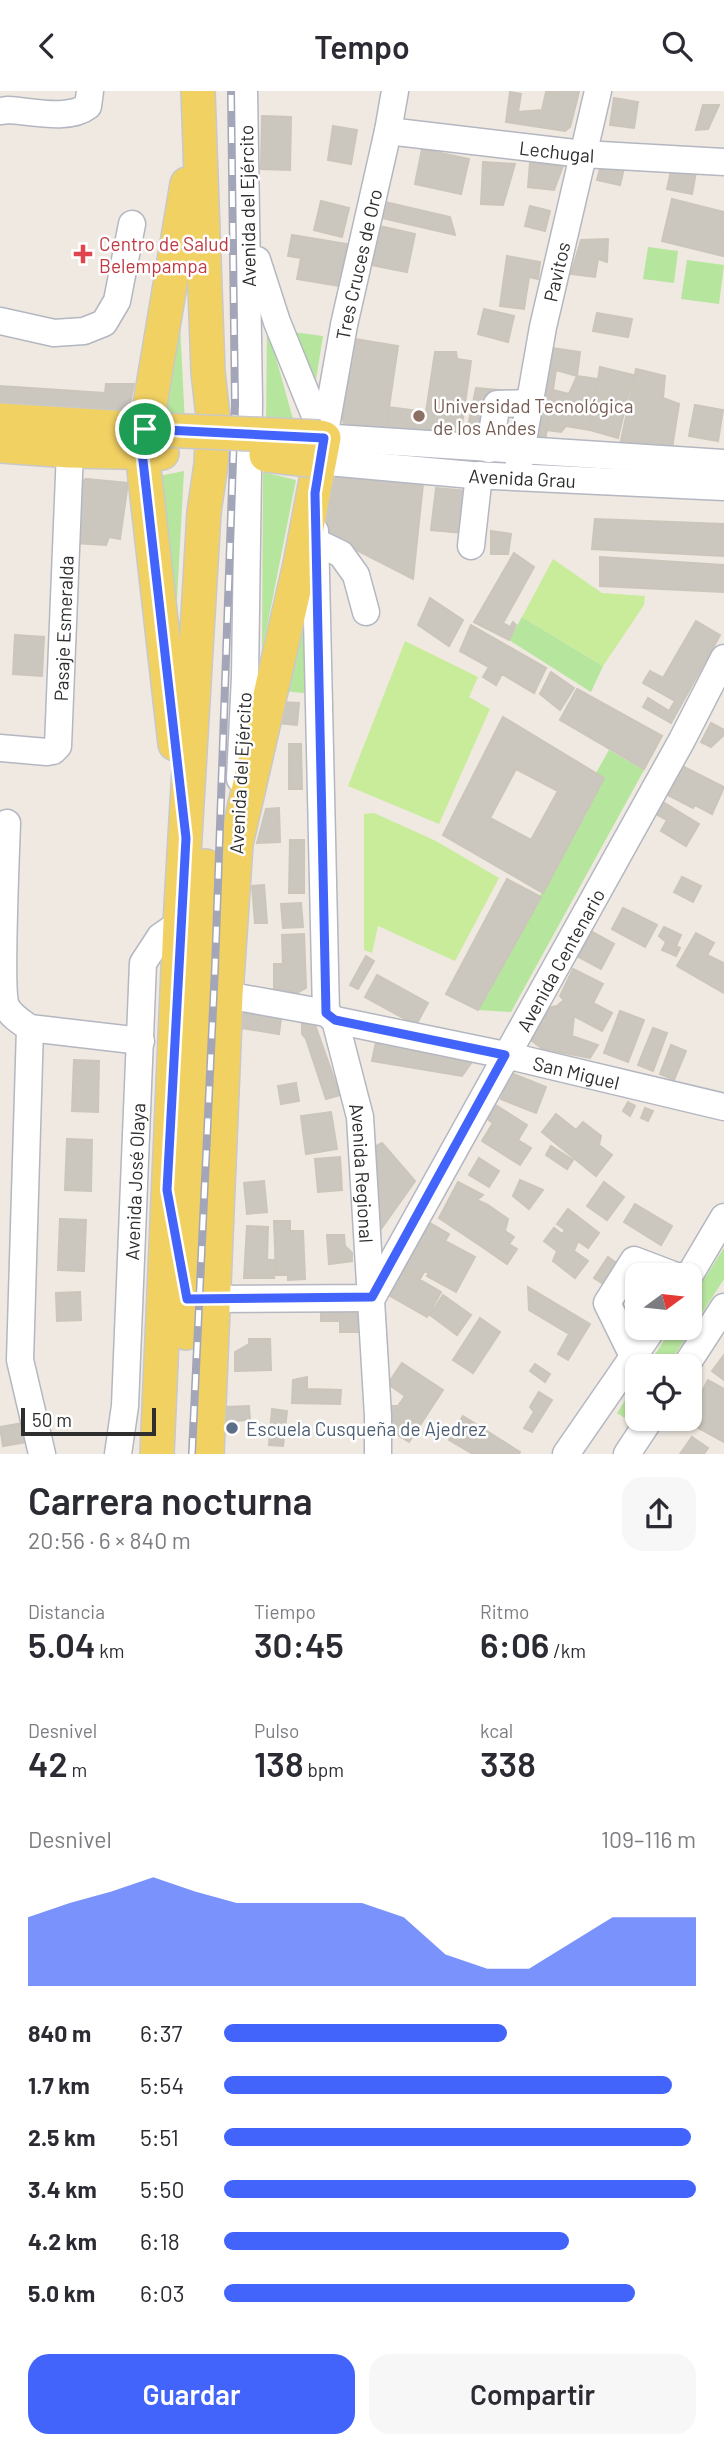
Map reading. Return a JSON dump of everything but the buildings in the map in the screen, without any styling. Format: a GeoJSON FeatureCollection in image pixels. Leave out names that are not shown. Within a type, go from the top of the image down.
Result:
{"type":"FeatureCollection","features":[{"type":"Feature","properties":{"kind":"main road"},"geometry":{"type":"LineString","coordinates":[[157,1454],[180,923],[204,512],[211,464],[213,417],[208,372],[206,99]]}},
{"type":"Feature","properties":{"kind":"main road"},"geometry":{"type":"LineString","coordinates":[[186,838],[153,441],[206,99]]}},
{"type":"Feature","properties":{"kind":"main road","name":"Avenida del Ejército"},"geometry":{"type":"LineString","coordinates":[[206,99],[223,425],[194,1192],[207,1454]]}},
{"type":"Feature","properties":{"kind":"main road"},"geometry":{"type":"LineString","coordinates":[[0,420],[153,441],[320,458],[236,844]]}},
{"type":"Feature","properties":{"kind":"main road"},"geometry":{"type":"LineString","coordinates":[[0,446],[70,451],[153,441]]}},
{"type":"Feature","properties":{"kind":"main road","name":"Avenida del Ejército"},"geometry":{"type":"LineString","coordinates":[[178,1454],[200,1300],[236,844]]}},
{"type":"Feature","properties":{"kind":"street"},"geometry":{"type":"LineString","coordinates":[[0,111],[65,114],[81,112],[88,106],[90,91]]}},
{"type":"Feature","properties":{"kind":"street","name":"Avenida del Ejército"},"geometry":{"type":"LineString","coordinates":[[236,844],[245,677],[249,402],[244,91]]}},
{"type":"Feature","properties":{"kind":"street","name":"Tres Cruces de Oro"},"geometry":{"type":"LineString","coordinates":[[320,458],[344,325],[395,91]]}},
{"type":"Feature","properties":{"kind":"street","name":"Pavitos"},"geometry":{"type":"LineString","coordinates":[[518,464],[543,327],[598,91]]}},
{"type":"Feature","properties":{"kind":"street","name":"Lechugal"},"geometry":{"type":"LineString","coordinates":[[388,131],[583,154],[724,162]]}},
{"type":"Feature","properties":{"kind":"street"},"geometry":{"type":"LineString","coordinates":[[248,220],[258,265],[320,458]]}},
{"type":"Feature","properties":{"kind":"street"},"geometry":{"type":"LineString","coordinates":[[0,321],[54,333],[84,331],[104,323],[117,301],[132,224]]}},
{"type":"Feature","properties":{"kind":"street"},"geometry":{"type":"LineString","coordinates":[[489,449],[497,404],[529,403]]}},
{"type":"Feature","properties":{"kind":"street","name":"Avenida Grau"},"geometry":{"type":"LineString","coordinates":[[320,458],[489,449],[518,464],[724,487]]}},
{"type":"Feature","properties":{"kind":"street","name":"Pasaje Esmeralda"},"geometry":{"type":"LineString","coordinates":[[0,748],[47,752],[58,746],[70,451]]}},
{"type":"Feature","properties":{"kind":"street","name":"Avenida Grau"},"geometry":{"type":"LineString","coordinates":[[320,458],[479,475],[518,464],[724,463]]}},
{"type":"Feature","properties":{"kind":"street","name":"Avenida Regional"},"geometry":{"type":"LineString","coordinates":[[320,458],[316,542],[330,1016],[360,1117],[372,1297],[378,1454]]}},
{"type":"Feature","properties":{"kind":"street"},"geometry":{"type":"LineString","coordinates":[[471,546],[479,475]]}},
{"type":"Feature","properties":{"kind":"street"},"geometry":{"type":"LineString","coordinates":[[316,542],[341,554],[356,575],[366,612]]}},
{"type":"Feature","properties":{"kind":"street","name":"Avenida Centenario"},"geometry":{"type":"LineString","coordinates":[[372,1297],[682,740],[724,658]]}},
{"type":"Feature","properties":{"kind":"street"},"geometry":{"type":"LineString","coordinates":[[7,823],[2,994],[5,1006],[30,1028],[141,1041]]}},
{"type":"Feature","properties":{"kind":"street","name":"Avenida José Olaya"},"geometry":{"type":"LineString","coordinates":[[118,1454],[125,1406],[143,963],[160,937],[180,923]]}},
{"type":"Feature","properties":{"kind":"street","name":"San Miguel"},"geometry":{"type":"LineString","coordinates":[[226,995],[505,1055],[724,1107]]}},
{"type":"Feature","properties":{"kind":"street"},"geometry":{"type":"LineString","coordinates":[[30,1028],[10,1362],[42,1454]]}},
{"type":"Feature","properties":{"kind":"street"},"geometry":{"type":"LineString","coordinates":[[167,1190],[200,1300],[372,1297]]}},
{"type":"Feature","properties":{"kind":"street"},"geometry":{"type":"LineString","coordinates":[[697,1263],[724,1217]]}},
{"type":"Feature","properties":{"kind":"street"},"geometry":{"type":"LineString","coordinates":[[625,1274],[607,1303],[625,1340]]}},
{"type":"Feature","properties":{"kind":"street"},"geometry":{"type":"LineString","coordinates":[[693,1354],[724,1307]]}},
{"type":"Feature","properties":{"kind":"street"},"geometry":{"type":"LineString","coordinates":[[566,1454],[625,1368]]}},
{"type":"Feature","properties":{"kind":"street"},"geometry":{"type":"LineString","coordinates":[[627,1454],[642,1431]]}},
{"type":"Feature","properties":{"kind":"green space"},"geometry":{"type":"Polygon","coordinates":[[[648,247],[678,251],[674,283],[643,279],[648,247]]]}},
{"type":"Feature","properties":{"kind":"green space"},"geometry":{"type":"Polygon","coordinates":[[[687,260],[724,265],[719,304],[681,299],[687,260]]]}},
{"type":"Feature","properties":{"kind":"green space"},"geometry":{"type":"Polygon","coordinates":[[[178,284],[185,424],[156,413],[178,284]]]}},
{"type":"Feature","properties":{"kind":"green space"},"geometry":{"type":"Polygon","coordinates":[[[267,326],[293,419],[266,427],[267,326]]]}},
{"type":"Feature","properties":{"kind":"green space"},"geometry":{"type":"Polygon","coordinates":[[[293,332],[323,336],[313,398],[293,332]]]}},
{"type":"Feature","properties":{"kind":"green space"},"geometry":{"type":"Polygon","coordinates":[[[184,471],[173,673],[154,477],[184,471]]]}},
{"type":"Feature","properties":{"kind":"green space"},"geometry":{"type":"Polygon","coordinates":[[[263,472],[296,480],[262,652],[263,472]]]}},
{"type":"Feature","properties":{"kind":"green space"},"geometry":{"type":"Polygon","coordinates":[[[553,559],[602,593],[645,596],[644,605],[603,666],[522,617],[553,559]]]}},
{"type":"Feature","properties":{"kind":"green space"},"geometry":{"type":"Polygon","coordinates":[[[305,591],[304,693],[283,691],[305,591]]]}},
{"type":"Feature","properties":{"kind":"green space"},"geometry":{"type":"Polygon","coordinates":[[[522,617],[603,666],[591,692],[509,640],[522,617]]]}},
{"type":"Feature","properties":{"kind":"green space"},"geometry":{"type":"Polygon","coordinates":[[[405,641],[478,677],[469,697],[490,709],[439,824],[348,786],[405,641]]]}},
{"type":"Feature","properties":{"kind":"green space"},"geometry":{"type":"Polygon","coordinates":[[[609,750],[644,770],[511,1012],[478,1010],[604,778],[596,773],[609,750]]]}},
{"type":"Feature","properties":{"kind":"green space"},"geometry":{"type":"Polygon","coordinates":[[[374,813],[436,841],[499,878],[455,961],[378,926],[372,953],[364,950],[364,814],[374,813]]]}},
{"type":"Feature","properties":{"kind":"green space"},"geometry":{"type":"Polygon","coordinates":[[[724,1248],[724,1279],[702,1313],[702,1282],[724,1248]]]}},
{"type":"Feature","properties":{"kind":"green space"},"geometry":{"type":"Polygon","coordinates":[[[664,1341],[684,1341],[675,1354],[655,1354],[664,1341]]]}},
{"type":"Feature","properties":{"kind":"green space"},"geometry":{"type":"Polygon","coordinates":[[[625,1401],[625,1418],[617,1413],[625,1401]]]}},
{"type":"Feature","properties":{"kind":"railway"},"geometry":{"type":"LineString","coordinates":[[192,1454],[215,967],[235,404],[231,91]]}},
{"type":"Feature","properties":{"kind":"place","name":"Centro de Salud Belempampa"},"geometry":{"type":"Point","coordinates":[83,254]}},
{"type":"Feature","properties":{"kind":"place","name":"Universidad Tecnológica de los Andes"},"geometry":{"type":"Point","coordinates":[419,416]}},
{"type":"Feature","properties":{"kind":"place","name":"Escuela Cusqueña de Ajedrez"},"geometry":{"type":"Point","coordinates":[232,1428]}},
{"type":"Feature","properties":{"kind":"route"},"geometry":{"type":"LineString","coordinates":[[145,429],[324,438],[315,493],[326,1013],[335,1020],[505,1055],[372,1297],[187,1299],[167,1190],[186,838],[142,452],[145,429]]}}]}
